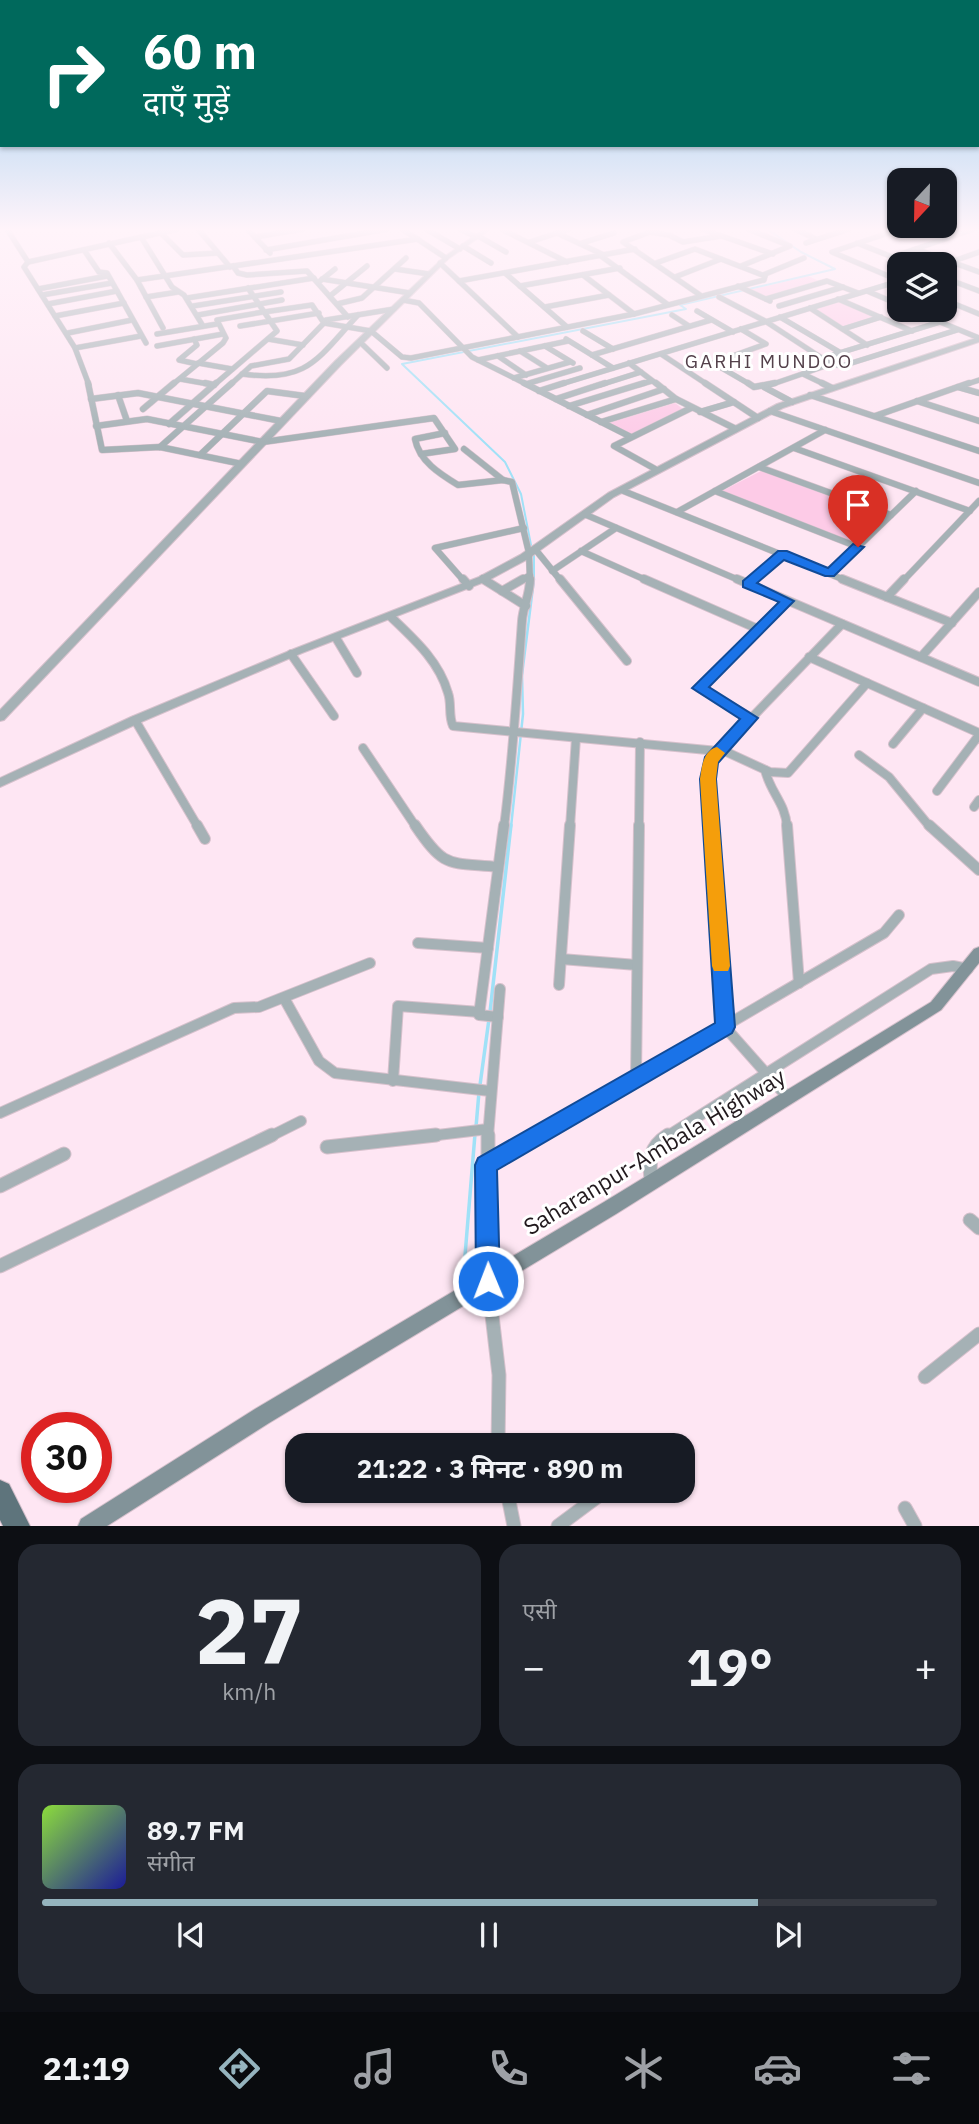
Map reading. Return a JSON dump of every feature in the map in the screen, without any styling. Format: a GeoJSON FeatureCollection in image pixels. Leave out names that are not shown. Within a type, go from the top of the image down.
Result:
{"type":"FeatureCollection","features":[{"type":"Feature","properties":{"kind":"highway"},"geometry":{"type":"LineString","coordinates":[[0,1493],[17,1525]]}},
{"type":"Feature","properties":{"kind":"main road","name":"Saharanpur-Ambala Highway"},"geometry":{"type":"LineString","coordinates":[[88,1525],[114,1517],[262,1416],[488,1281],[936,1006],[975,960]]}},
{"type":"Feature","properties":{"kind":"street"},"geometry":{"type":"LineString","coordinates":[[45,300],[75,348],[104,452],[160,447],[242,464]]}},
{"type":"Feature","properties":{"kind":"street"},"geometry":{"type":"LineString","coordinates":[[48,304],[68,300]]}},
{"type":"Feature","properties":{"kind":"street"},"geometry":{"type":"LineString","coordinates":[[122,300],[146,343]]}},
{"type":"Feature","properties":{"kind":"street"},"geometry":{"type":"LineString","coordinates":[[148,300],[163,327]]}},
{"type":"Feature","properties":{"kind":"street"},"geometry":{"type":"LineString","coordinates":[[189,300],[203,326]]}},
{"type":"Feature","properties":{"kind":"street"},"geometry":{"type":"LineString","coordinates":[[193,306],[232,300]]}},
{"type":"Feature","properties":{"kind":"street"},"geometry":{"type":"LineString","coordinates":[[169,424],[276,331],[255,300]]}},
{"type":"Feature","properties":{"kind":"street"},"geometry":{"type":"LineString","coordinates":[[198,315],[281,300]]}},
{"type":"Feature","properties":{"kind":"street"},"geometry":{"type":"LineString","coordinates":[[334,300],[348,317]]}},
{"type":"Feature","properties":{"kind":"street"},"geometry":{"type":"LineString","coordinates":[[337,304],[353,300]]}},
{"type":"Feature","properties":{"kind":"street"},"geometry":{"type":"LineString","coordinates":[[0,717],[281,421],[403,300]]}},
{"type":"Feature","properties":{"kind":"street"},"geometry":{"type":"LineString","coordinates":[[414,300],[465,351],[478,360],[631,437]]}},
{"type":"Feature","properties":{"kind":"street"},"geometry":{"type":"LineString","coordinates":[[479,300],[518,337]]}},
{"type":"Feature","properties":{"kind":"street"},"geometry":{"type":"LineString","coordinates":[[537,300],[567,327]]}},
{"type":"Feature","properties":{"kind":"street"},"geometry":{"type":"LineString","coordinates":[[545,307],[581,300]]}},
{"type":"Feature","properties":{"kind":"street"},"geometry":{"type":"LineString","coordinates":[[616,300],[634,314]]}},
{"type":"Feature","properties":{"kind":"street"},"geometry":{"type":"LineString","coordinates":[[662,300],[667,304]]}},
{"type":"Feature","properties":{"kind":"street"},"geometry":{"type":"LineString","coordinates":[[217,324],[218,319],[312,305],[324,322],[371,331],[405,358],[465,351],[518,337],[557,333],[567,327],[634,314],[681,300]]}},
{"type":"Feature","properties":{"kind":"street"},"geometry":{"type":"LineString","coordinates":[[725,300],[765,321],[831,364],[844,366],[957,330]]}},
{"type":"Feature","properties":{"kind":"street"},"geometry":{"type":"LineString","coordinates":[[768,300],[793,313]]}},
{"type":"Feature","properties":{"kind":"street"},"geometry":{"type":"LineString","coordinates":[[779,306],[798,300]]}},
{"type":"Feature","properties":{"kind":"street"},"geometry":{"type":"LineString","coordinates":[[539,391],[834,300]]}},
{"type":"Feature","properties":{"kind":"street"},"geometry":{"type":"LineString","coordinates":[[841,300],[912,331]]}},
{"type":"Feature","properties":{"kind":"street"},"geometry":{"type":"LineString","coordinates":[[55,316],[124,303]]}},
{"type":"Feature","properties":{"kind":"street"},"geometry":{"type":"LineString","coordinates":[[957,305],[979,314]]}},
{"type":"Feature","properties":{"kind":"street"},"geometry":{"type":"LineString","coordinates":[[810,308],[867,345]]}},
{"type":"Feature","properties":{"kind":"street"},"geometry":{"type":"LineString","coordinates":[[160,447],[242,374],[254,365],[284,362],[324,322],[394,309]]}},
{"type":"Feature","properties":{"kind":"street"},"geometry":{"type":"LineString","coordinates":[[697,311],[733,332]]}},
{"type":"Feature","properties":{"kind":"street"},"geometry":{"type":"LineString","coordinates":[[240,326],[319,313]]}},
{"type":"Feature","properties":{"kind":"street"},"geometry":{"type":"LineString","coordinates":[[242,374],[263,379],[297,374],[317,358],[358,315]]}},
{"type":"Feature","properties":{"kind":"street"},"geometry":{"type":"LineString","coordinates":[[671,315],[689,326]]}},
{"type":"Feature","properties":{"kind":"street"},"geometry":{"type":"LineString","coordinates":[[780,317],[841,353]]}},
{"type":"Feature","properties":{"kind":"street"},"geometry":{"type":"LineString","coordinates":[[843,329],[881,317]]}},
{"type":"Feature","properties":{"kind":"street"},"geometry":{"type":"LineString","coordinates":[[68,333],[132,320]]}},
{"type":"Feature","properties":{"kind":"street"},"geometry":{"type":"LineString","coordinates":[[592,355],[711,320]]}},
{"type":"Feature","properties":{"kind":"street"},"geometry":{"type":"LineString","coordinates":[[823,358],[940,322],[979,339]]}},
{"type":"Feature","properties":{"kind":"street"},"geometry":{"type":"LineString","coordinates":[[157,334],[217,324]]}},
{"type":"Feature","properties":{"kind":"street"},"geometry":{"type":"LineString","coordinates":[[144,409],[223,343],[226,338],[217,324]]}},
{"type":"Feature","properties":{"kind":"street"},"geometry":{"type":"LineString","coordinates":[[741,329],[766,344],[713,363],[754,387],[764,387],[831,364]]}},
{"type":"Feature","properties":{"kind":"street"},"geometry":{"type":"LineString","coordinates":[[583,331],[613,349]]}},
{"type":"Feature","properties":{"kind":"street"},"geometry":{"type":"LineString","coordinates":[[557,333],[613,368]]}},
{"type":"Feature","properties":{"kind":"street"},"geometry":{"type":"LineString","coordinates":[[157,346],[223,334]]}},
{"type":"Feature","properties":{"kind":"street"},"geometry":{"type":"LineString","coordinates":[[75,348],[141,335]]}},
{"type":"Feature","properties":{"kind":"street"},"geometry":{"type":"LineString","coordinates":[[194,339],[197,345],[179,360],[232,369]]}},
{"type":"Feature","properties":{"kind":"street"},"geometry":{"type":"LineString","coordinates":[[268,339],[303,345]]}},
{"type":"Feature","properties":{"kind":"street"},"geometry":{"type":"LineString","coordinates":[[799,343],[818,339]]}},
{"type":"Feature","properties":{"kind":"street"},"geometry":{"type":"LineString","coordinates":[[0,783],[135,720],[291,654],[469,586],[532,551],[621,489],[770,411],[979,339]]}},
{"type":"Feature","properties":{"kind":"street"},"geometry":{"type":"LineString","coordinates":[[478,360],[568,341]]}},
{"type":"Feature","properties":{"kind":"street"},"geometry":{"type":"LineString","coordinates":[[360,342],[387,368]]}},
{"type":"Feature","properties":{"kind":"street"},"geometry":{"type":"LineString","coordinates":[[545,345],[591,375]]}},
{"type":"Feature","properties":{"kind":"street"},"geometry":{"type":"LineString","coordinates":[[520,351],[547,368]]}},
{"type":"Feature","properties":{"kind":"street"},"geometry":{"type":"LineString","coordinates":[[294,354],[317,358]]}},
{"type":"Feature","properties":{"kind":"street"},"geometry":{"type":"LineString","coordinates":[[661,354],[758,418]]}},
{"type":"Feature","properties":{"kind":"street"},"geometry":{"type":"LineString","coordinates":[[498,356],[526,374]]}},
{"type":"Feature","properties":{"kind":"street"},"geometry":{"type":"LineString","coordinates":[[514,378],[570,362]]}},
{"type":"Feature","properties":{"kind":"street"},"geometry":{"type":"LineString","coordinates":[[629,363],[676,399],[736,429]]}},
{"type":"Feature","properties":{"kind":"street"},"geometry":{"type":"LineString","coordinates":[[526,384],[580,368]]}},
{"type":"Feature","properties":{"kind":"street"},"geometry":{"type":"LineString","coordinates":[[556,399],[640,372]]}},
{"type":"Feature","properties":{"kind":"street"},"geometry":{"type":"LineString","coordinates":[[803,374],[832,388]]}},
{"type":"Feature","properties":{"kind":"street"},"geometry":{"type":"LineString","coordinates":[[180,379],[214,385]]}},
{"type":"Feature","properties":{"kind":"street"},"geometry":{"type":"LineString","coordinates":[[874,416],[979,380]]}},
{"type":"Feature","properties":{"kind":"street"},"geometry":{"type":"LineString","coordinates":[[569,406],[652,381]]}},
{"type":"Feature","properties":{"kind":"street"},"geometry":{"type":"LineString","coordinates":[[764,387],[792,402]]}},
{"type":"Feature","properties":{"kind":"street"},"geometry":{"type":"LineString","coordinates":[[958,387],[979,393]]}},
{"type":"Feature","properties":{"kind":"street"},"geometry":{"type":"LineString","coordinates":[[587,415],[664,389]]}},
{"type":"Feature","properties":{"kind":"street"},"geometry":{"type":"LineString","coordinates":[[200,456],[269,390],[305,397]]}},
{"type":"Feature","properties":{"kind":"street"},"geometry":{"type":"LineString","coordinates":[[91,399],[138,393],[281,421]]}},
{"type":"Feature","properties":{"kind":"street"},"geometry":{"type":"LineString","coordinates":[[118,395],[127,421]]}},
{"type":"Feature","properties":{"kind":"street"},"geometry":{"type":"LineString","coordinates":[[810,396],[979,451]]}},
{"type":"Feature","properties":{"kind":"street"},"geometry":{"type":"LineString","coordinates":[[601,422],[676,399]]}},
{"type":"Feature","properties":{"kind":"street"},"geometry":{"type":"LineString","coordinates":[[917,401],[979,421]]}},
{"type":"Feature","properties":{"kind":"street"},"geometry":{"type":"LineString","coordinates":[[700,412],[734,402]]}},
{"type":"Feature","properties":{"kind":"street"},"geometry":{"type":"LineString","coordinates":[[657,470],[616,448],[616,444],[691,408]]}},
{"type":"Feature","properties":{"kind":"street"},"geometry":{"type":"LineString","coordinates":[[770,411],[979,483]]}},
{"type":"Feature","properties":{"kind":"street"},"geometry":{"type":"LineString","coordinates":[[96,426],[147,419],[262,442],[431,418],[437,420],[454,450],[421,454]]}},
{"type":"Feature","properties":{"kind":"street"},"geometry":{"type":"LineString","coordinates":[[677,512],[825,430]]}},
{"type":"Feature","properties":{"kind":"street"},"geometry":{"type":"LineString","coordinates":[[445,433],[415,439],[421,454],[458,485],[503,480],[512,482],[532,551],[530,596],[522,616],[520,733],[488,948],[489,1015],[480,1129],[486,1165],[488,1281],[499,1375],[498,1433]]}},
{"type":"Feature","properties":{"kind":"street"},"geometry":{"type":"LineString","coordinates":[[794,448],[970,511]]}},
{"type":"Feature","properties":{"kind":"street"},"geometry":{"type":"LineString","coordinates":[[464,449],[503,480]]}},
{"type":"Feature","properties":{"kind":"street"},"geometry":{"type":"LineString","coordinates":[[759,467],[891,515]]}},
{"type":"Feature","properties":{"kind":"street"},"geometry":{"type":"LineString","coordinates":[[621,489],[952,623]]}},
{"type":"Feature","properties":{"kind":"street"},"geometry":{"type":"LineString","coordinates":[[715,491],[858,547]]}},
{"type":"Feature","properties":{"kind":"street"},"geometry":{"type":"LineString","coordinates":[[830,574],[916,491]]}},
{"type":"Feature","properties":{"kind":"street"},"geometry":{"type":"LineString","coordinates":[[887,597],[979,501]]}},
{"type":"Feature","properties":{"kind":"street"},"geometry":{"type":"LineString","coordinates":[[584,514],[979,682]]}},
{"type":"Feature","properties":{"kind":"street"},"geometry":{"type":"LineString","coordinates":[[469,586],[436,548],[524,528]]}},
{"type":"Feature","properties":{"kind":"street"},"geometry":{"type":"LineString","coordinates":[[552,571],[616,528]]}},
{"type":"Feature","properties":{"kind":"street"},"geometry":{"type":"LineString","coordinates":[[532,551],[627,661]]}},
{"type":"Feature","properties":{"kind":"street"},"geometry":{"type":"LineString","coordinates":[[581,551],[758,629]]}},
{"type":"Feature","properties":{"kind":"street"},"geometry":{"type":"LineString","coordinates":[[748,584],[782,554]]}},
{"type":"Feature","properties":{"kind":"street"},"geometry":{"type":"LineString","coordinates":[[502,591],[530,575]]}},
{"type":"Feature","properties":{"kind":"street"},"geometry":{"type":"LineString","coordinates":[[483,579],[526,606]]}},
{"type":"Feature","properties":{"kind":"street"},"geometry":{"type":"LineString","coordinates":[[921,657],[979,592]]}},
{"type":"Feature","properties":{"kind":"street"},"geometry":{"type":"LineString","coordinates":[[750,718],[699,688],[788,601]]}},
{"type":"Feature","properties":{"kind":"street"},"geometry":{"type":"LineString","coordinates":[[391,617],[436,662],[449,696],[450,722],[453,726],[719,750],[777,774],[788,773],[867,683]]}},
{"type":"Feature","properties":{"kind":"street"},"geometry":{"type":"LineString","coordinates":[[788,1098],[725,1027],[708,779],[710,761],[842,624]]}},
{"type":"Feature","properties":{"kind":"street"},"geometry":{"type":"LineString","coordinates":[[335,638],[357,673]]}},
{"type":"Feature","properties":{"kind":"street"},"geometry":{"type":"LineString","coordinates":[[291,654],[334,716]]}},
{"type":"Feature","properties":{"kind":"street"},"geometry":{"type":"LineString","coordinates":[[809,657],[979,734],[937,791]]}},
{"type":"Feature","properties":{"kind":"street"},"geometry":{"type":"LineString","coordinates":[[893,744],[923,708]]}},
{"type":"Feature","properties":{"kind":"street"},"geometry":{"type":"LineString","coordinates":[[135,720],[205,839]]}},
{"type":"Feature","properties":{"kind":"street"},"geometry":{"type":"LineString","coordinates":[[559,985],[576,737]]}},
{"type":"Feature","properties":{"kind":"street"},"geometry":{"type":"LineString","coordinates":[[636,1079],[640,742]]}},
{"type":"Feature","properties":{"kind":"street"},"geometry":{"type":"LineString","coordinates":[[363,748],[436,856],[450,862],[498,867]]}},
{"type":"Feature","properties":{"kind":"street"},"geometry":{"type":"LineString","coordinates":[[859,755],[889,777],[932,829],[979,870]]}},
{"type":"Feature","properties":{"kind":"street"},"geometry":{"type":"LineString","coordinates":[[765,770],[768,784],[786,810],[799,983]]}},
{"type":"Feature","properties":{"kind":"street"},"geometry":{"type":"LineString","coordinates":[[486,1165],[884,933],[899,915]]}},
{"type":"Feature","properties":{"kind":"street"},"geometry":{"type":"LineString","coordinates":[[418,943],[488,948]]}},
{"type":"Feature","properties":{"kind":"street"},"geometry":{"type":"LineString","coordinates":[[561,959],[637,965]]}},
{"type":"Feature","properties":{"kind":"street"},"geometry":{"type":"LineString","coordinates":[[651,1181],[649,1157],[657,1142],[931,969],[975,960]]}},
{"type":"Feature","properties":{"kind":"street"},"geometry":{"type":"LineString","coordinates":[[0,1113],[234,1007],[254,1008],[370,963]]}},
{"type":"Feature","properties":{"kind":"street"},"geometry":{"type":"LineString","coordinates":[[489,1015],[500,989]]}},
{"type":"Feature","properties":{"kind":"street"},"geometry":{"type":"LineString","coordinates":[[284,998],[319,1061],[327,1069],[393,1081],[483,1090]]}},
{"type":"Feature","properties":{"kind":"street"},"geometry":{"type":"LineString","coordinates":[[393,1081],[398,1006],[489,1015]]}},
{"type":"Feature","properties":{"kind":"street"},"geometry":{"type":"LineString","coordinates":[[0,1266],[301,1121]]}},
{"type":"Feature","properties":{"kind":"street"},"geometry":{"type":"LineString","coordinates":[[327,1147],[480,1129]]}},
{"type":"Feature","properties":{"kind":"street"},"geometry":{"type":"LineString","coordinates":[[0,1186],[64,1154]]}},
{"type":"Feature","properties":{"kind":"street"},"geometry":{"type":"LineString","coordinates":[[925,1377],[979,1334]]}},
{"type":"Feature","properties":{"kind":"street"},"geometry":{"type":"LineString","coordinates":[[509,1503],[514,1525]]}},
{"type":"Feature","properties":{"kind":"street"},"geometry":{"type":"LineString","coordinates":[[558,1525],[588,1503]]}},
{"type":"Feature","properties":{"kind":"street"},"geometry":{"type":"LineString","coordinates":[[905,1507],[915,1525]]}},
{"type":"Feature","properties":{"kind":"shaded area"},"geometry":{"type":"Polygon","coordinates":[[[839,302],[874,317],[843,327],[816,309],[839,302]]]}},
{"type":"Feature","properties":{"kind":"shaded area"},"geometry":{"type":"Polygon","coordinates":[[[675,403],[683,409],[631,434],[609,423],[675,403]]]}},
{"type":"Feature","properties":{"kind":"shaded area"},"geometry":{"type":"Polygon","coordinates":[[[761,471],[884,516],[855,544],[722,491],[761,471]]]}},
{"type":"Feature","properties":{"kind":"waterway"},"geometry":{"type":"LineString","coordinates":[[531,545],[521,494],[505,462],[402,364],[686,309],[680,305],[701,300]]}},
{"type":"Feature","properties":{"kind":"waterway"},"geometry":{"type":"LineString","coordinates":[[534,556],[534,579]]}},
{"type":"Feature","properties":{"kind":"waterway"},"geometry":{"type":"LineString","coordinates":[[511,827],[523,714],[522,675],[534,579]]}},
{"type":"Feature","properties":{"kind":"waterway"},"geometry":{"type":"LineString","coordinates":[[490,1012],[511,825]]}},
{"type":"Feature","properties":{"kind":"waterway"},"geometry":{"type":"LineString","coordinates":[[480,1085],[489,1019]]}},
{"type":"Feature","properties":{"kind":"waterway"},"geometry":{"type":"LineString","coordinates":[[476,1127],[479,1092]]}},
{"type":"Feature","properties":{"kind":"waterway"},"geometry":{"type":"LineString","coordinates":[[463,1280],[475,1134]]}},
{"type":"Feature","properties":{"kind":"slow traffic"},"geometry":{"type":"LineString","coordinates":[[717,753],[710,761],[708,779],[721,966]]}},
{"type":"Feature","properties":{"kind":"district","name":"GARHI MUNDOO"},"geometry":{"type":"Point","coordinates":[769,361]}},
{"type":"Feature","properties":{"kind":"route"},"geometry":{"type":"LineString","coordinates":[[488,1281],[486,1165],[725,1027],[708,779],[710,761],[750,718],[699,688],[788,601],[748,584],[782,554],[830,574],[858,547]]}}]}
